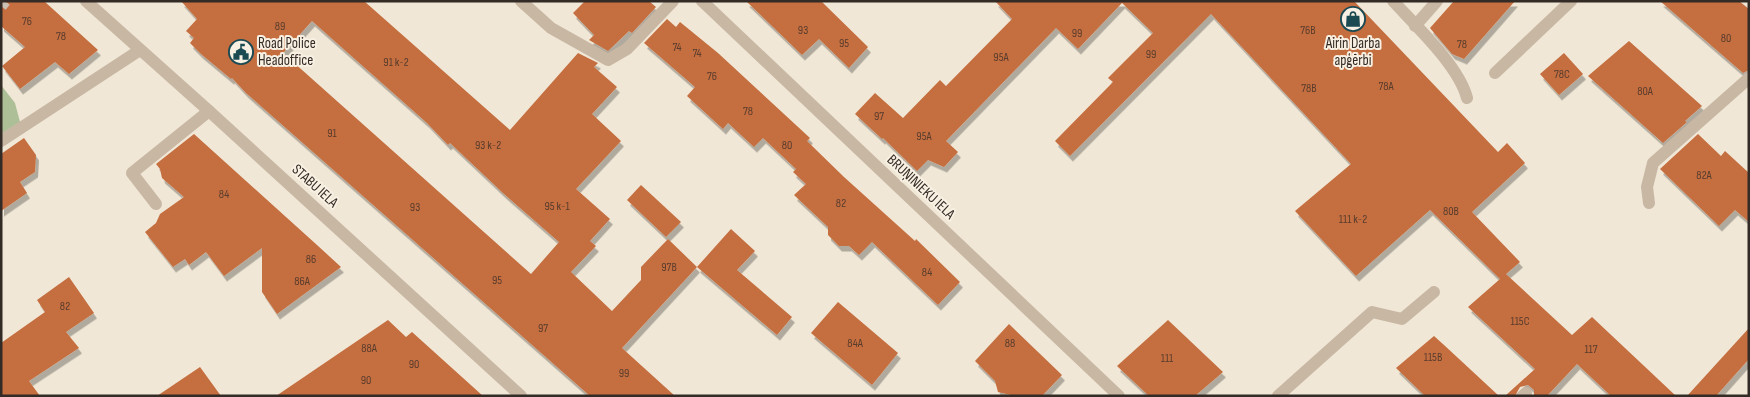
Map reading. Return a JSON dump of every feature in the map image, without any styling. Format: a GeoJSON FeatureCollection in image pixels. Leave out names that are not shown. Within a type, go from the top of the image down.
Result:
{"type":"FeatureCollection","features":[{"type":"Feature","properties":{"kind":"street","name":"STABU IELA"},"geometry":{"type":"LineString","coordinates":[[86,1],[521,396]]}},
{"type":"Feature","properties":{"kind":"street"},"geometry":{"type":"LineString","coordinates":[[521,1],[551,28],[608,60],[626,49],[673,1]]}},
{"type":"Feature","properties":{"kind":"street","name":"BRUŅINIEKU IELA"},"geometry":{"type":"LineString","coordinates":[[702,1],[1119,396]]}},
{"type":"Feature","properties":{"kind":"street"},"geometry":{"type":"LineString","coordinates":[[1393,1],[1453,70],[1464,88],[1466,98]]}},
{"type":"Feature","properties":{"kind":"street"},"geometry":{"type":"LineString","coordinates":[[1415,26],[1437,1]]}},
{"type":"Feature","properties":{"kind":"street"},"geometry":{"type":"LineString","coordinates":[[1495,72],[1571,1]]}},
{"type":"Feature","properties":{"kind":"street"},"geometry":{"type":"LineString","coordinates":[[1,141],[140,50]]}},
{"type":"Feature","properties":{"kind":"street"},"geometry":{"type":"LineString","coordinates":[[1649,203],[1647,187],[1654,163],[1749,78]]}},
{"type":"Feature","properties":{"kind":"street"},"geometry":{"type":"LineString","coordinates":[[156,204],[132,173],[209,111]]}},
{"type":"Feature","properties":{"kind":"street"},"geometry":{"type":"LineString","coordinates":[[1278,396],[1372,312],[1402,319],[1434,292]]}},
{"type":"Feature","properties":{"kind":"green space"},"geometry":{"type":"Polygon","coordinates":[[[1,85],[15,103],[20,122],[1,134],[1,85]]]}},
{"type":"Feature","properties":{"kind":"building"},"geometry":{"type":"Polygon","coordinates":[[[1,1],[44,1],[98,50],[69,74],[55,62],[20,89],[2,66],[25,47],[1,26],[1,1]]]}},
{"type":"Feature","properties":{"kind":"building"},"geometry":{"type":"Polygon","coordinates":[[[181,1],[364,1],[510,130],[578,53],[598,63],[594,67],[617,87],[592,114],[621,141],[576,189],[610,219],[590,241],[596,246],[571,272],[612,311],[641,280],[641,267],[668,239],[697,267],[622,348],[675,396],[590,396],[246,93],[232,78],[201,54],[190,43],[194,38],[186,31],[197,19],[181,1]],[[312,21],[283,53],[531,274],[559,242],[450,143],[448,145],[427,123],[312,21]]]}},
{"type":"Feature","properties":{"kind":"building"},"geometry":{"type":"Polygon","coordinates":[[[585,1],[649,1],[656,7],[632,33],[629,31],[608,51],[589,40],[594,35],[573,13],[585,1]]]}},
{"type":"Feature","properties":{"kind":"building"},"geometry":{"type":"Polygon","coordinates":[[[746,1],[821,1],[868,47],[849,68],[819,39],[802,55],[746,1]]]}},
{"type":"Feature","properties":{"kind":"building"},"geometry":{"type":"Polygon","coordinates":[[[995,1],[1354,1],[1498,152],[1507,143],[1525,163],[1472,212],[1520,262],[1506,274],[1572,335],[1592,317],[1676,396],[1611,396],[1577,364],[1547,396],[1534,396],[1534,390],[1528,385],[1520,387],[1515,396],[1505,396],[1535,369],[1468,307],[1500,279],[1430,210],[1356,276],[1295,211],[1351,164],[1211,14],[1070,156],[1055,141],[1113,82],[1108,78],[1153,33],[1122,3],[1078,49],[1056,28],[946,141],[958,152],[944,167],[928,160],[917,171],[855,114],[875,93],[903,118],[940,80],[946,86],[1012,19],[995,1]]]}},
{"type":"Feature","properties":{"kind":"building"},"geometry":{"type":"Polygon","coordinates":[[[1454,1],[1515,1],[1464,59],[1452,54],[1430,28],[1454,1]]]}},
{"type":"Feature","properties":{"kind":"building"},"geometry":{"type":"Polygon","coordinates":[[[1660,1],[1739,1],[1749,9],[1749,70],[1743,73],[1660,1]]]}},
{"type":"Feature","properties":{"kind":"building"},"geometry":{"type":"Polygon","coordinates":[[[667,19],[676,27],[680,22],[718,53],[810,138],[807,141],[844,177],[915,241],[916,239],[960,282],[938,305],[872,242],[859,255],[849,246],[839,246],[828,235],[828,227],[794,195],[806,184],[793,172],[796,169],[763,138],[754,147],[728,123],[723,129],[687,96],[695,87],[644,43],[667,19]]]}},
{"type":"Feature","properties":{"kind":"building"},"geometry":{"type":"Polygon","coordinates":[[[1629,41],[1702,106],[1663,143],[1588,76],[1629,41]]]}},
{"type":"Feature","properties":{"kind":"building"},"geometry":{"type":"Polygon","coordinates":[[[1564,53],[1583,74],[1559,95],[1540,74],[1564,53]]]}},
{"type":"Feature","properties":{"kind":"building"},"geometry":{"type":"Polygon","coordinates":[[[194,134],[341,267],[277,314],[262,292],[262,248],[224,276],[206,252],[189,265],[185,259],[173,267],[145,232],[156,223],[160,214],[184,197],[162,178],[160,169],[156,164],[194,134]]]}},
{"type":"Feature","properties":{"kind":"building"},"geometry":{"type":"Polygon","coordinates":[[[1698,134],[1721,156],[1725,151],[1749,173],[1749,222],[1735,210],[1719,226],[1660,169],[1698,134]]]}},
{"type":"Feature","properties":{"kind":"building"},"geometry":{"type":"Polygon","coordinates":[[[24,138],[36,155],[35,172],[20,182],[27,193],[1,211],[1,154],[24,138]]]}},
{"type":"Feature","properties":{"kind":"building"},"geometry":{"type":"Polygon","coordinates":[[[641,185],[681,222],[666,237],[627,200],[641,185]]]}},
{"type":"Feature","properties":{"kind":"building"},"geometry":{"type":"Polygon","coordinates":[[[731,229],[755,251],[737,270],[792,317],[777,335],[697,267],[731,229]]]}},
{"type":"Feature","properties":{"kind":"building"},"geometry":{"type":"Polygon","coordinates":[[[69,277],[94,313],[66,332],[79,348],[29,381],[40,396],[1,396],[1,343],[45,312],[37,300],[69,277]]]}},
{"type":"Feature","properties":{"kind":"building"},"geometry":{"type":"Polygon","coordinates":[[[838,302],[898,353],[872,385],[811,333],[838,302]]]}},
{"type":"Feature","properties":{"kind":"building"},"geometry":{"type":"Polygon","coordinates":[[[388,320],[406,337],[412,332],[483,396],[276,396],[388,320]]]}},
{"type":"Feature","properties":{"kind":"building"},"geometry":{"type":"Polygon","coordinates":[[[1168,320],[1223,372],[1195,396],[1149,396],[1117,366],[1168,320]]]}},
{"type":"Feature","properties":{"kind":"building"},"geometry":{"type":"Polygon","coordinates":[[[1009,324],[1062,375],[1042,396],[1015,396],[998,392],[995,381],[975,361],[1009,324]]]}},
{"type":"Feature","properties":{"kind":"building"},"geometry":{"type":"Polygon","coordinates":[[[1749,328],[1749,359],[1716,396],[1687,396],[1749,328]]]}},
{"type":"Feature","properties":{"kind":"building"},"geometry":{"type":"Polygon","coordinates":[[[1434,336],[1499,396],[1425,396],[1396,368],[1434,336]]]}},
{"type":"Feature","properties":{"kind":"building"},"geometry":{"type":"Polygon","coordinates":[[[200,367],[221,396],[157,396],[200,367]]]}},
{"type":"Feature","properties":{"kind":"tunnel"},"geometry":{"type":"LineString","coordinates":[[1,6],[5,1]]}},
{"type":"Feature","properties":{"kind":"place","name":"Airin Darba apģērbi"},"geometry":{"type":"Point","coordinates":[1353,19]}},
{"type":"Feature","properties":{"kind":"place","name":"Road Police Headoffice"},"geometry":{"type":"Point","coordinates":[241,52]}}]}
